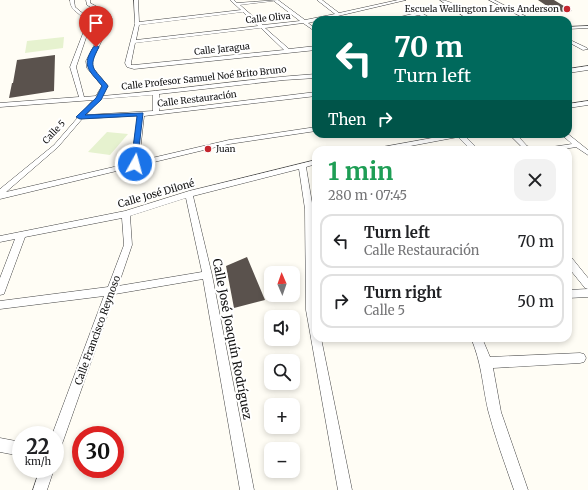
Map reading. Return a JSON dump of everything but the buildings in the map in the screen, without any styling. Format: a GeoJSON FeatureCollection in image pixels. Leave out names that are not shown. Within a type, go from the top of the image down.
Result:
{"type":"FeatureCollection","features":[{"type":"Feature","properties":{"kind":"street"},"geometry":{"type":"LineString","coordinates":[[72,0],[74,9],[88,19],[89,23],[73,67],[82,99]]}},
{"type":"Feature","properties":{"kind":"street"},"geometry":{"type":"LineString","coordinates":[[88,0],[88,4],[107,14],[110,19],[109,26],[89,59],[89,66],[105,86],[99,97]]}},
{"type":"Feature","properties":{"kind":"street"},"geometry":{"type":"LineString","coordinates":[[133,42],[137,24],[136,0]]}},
{"type":"Feature","properties":{"kind":"street"},"geometry":{"type":"LineString","coordinates":[[232,0],[287,50]]}},
{"type":"Feature","properties":{"kind":"street"},"geometry":{"type":"LineString","coordinates":[[237,4],[275,0],[312,28]]}},
{"type":"Feature","properties":{"kind":"street"},"geometry":{"type":"LineString","coordinates":[[319,0],[338,14]]}},
{"type":"Feature","properties":{"kind":"street","name":"Calle Oliva"},"geometry":{"type":"LineString","coordinates":[[330,16],[404,0]]}},
{"type":"Feature","properties":{"kind":"street"},"geometry":{"type":"LineString","coordinates":[[442,0],[466,16]]}},
{"type":"Feature","properties":{"kind":"street"},"geometry":{"type":"LineString","coordinates":[[491,0],[523,16]]}},
{"type":"Feature","properties":{"kind":"street"},"geometry":{"type":"LineString","coordinates":[[137,24],[244,11]]}},
{"type":"Feature","properties":{"kind":"street"},"geometry":{"type":"LineString","coordinates":[[404,16],[418,12],[425,16]]}},
{"type":"Feature","properties":{"kind":"street","name":"Calle Oliva"},"geometry":{"type":"LineString","coordinates":[[133,42],[312,20]]}},
{"type":"Feature","properties":{"kind":"street"},"geometry":{"type":"LineString","coordinates":[[572,28],[588,27]]}},
{"type":"Feature","properties":{"kind":"street","name":"Calle Jaragua"},"geometry":{"type":"LineString","coordinates":[[133,42],[128,63],[129,66],[134,67],[312,48]]}},
{"type":"Feature","properties":{"kind":"street"},"geometry":{"type":"LineString","coordinates":[[572,42],[585,49]]}},
{"type":"Feature","properties":{"kind":"street"},"geometry":{"type":"LineString","coordinates":[[572,70],[588,68]]}},
{"type":"Feature","properties":{"kind":"street"},"geometry":{"type":"LineString","coordinates":[[577,69],[588,75]]}},
{"type":"Feature","properties":{"kind":"street","name":"Calle Profesor Samuel Noé Brito Bruno"},"geometry":{"type":"LineString","coordinates":[[0,105],[156,93],[284,78],[312,76]]}},
{"type":"Feature","properties":{"kind":"street"},"geometry":{"type":"LineString","coordinates":[[156,93],[156,113]]}},
{"type":"Feature","properties":{"kind":"street","name":"Calle Restauración"},"geometry":{"type":"LineString","coordinates":[[80,117],[156,113],[312,94]]}},
{"type":"Feature","properties":{"kind":"street","name":"Calle 5"},"geometry":{"type":"LineString","coordinates":[[0,193],[56,146],[99,97]]}},
{"type":"Feature","properties":{"kind":"street"},"geometry":{"type":"LineString","coordinates":[[572,105],[588,103]]}},
{"type":"Feature","properties":{"kind":"street"},"geometry":{"type":"LineString","coordinates":[[135,164],[141,114]]}},
{"type":"Feature","properties":{"kind":"street"},"geometry":{"type":"LineString","coordinates":[[0,196],[229,142],[312,130]]}},
{"type":"Feature","properties":{"kind":"street"},"geometry":{"type":"LineString","coordinates":[[399,146],[443,138]]}},
{"type":"Feature","properties":{"kind":"street"},"geometry":{"type":"LineString","coordinates":[[462,138],[471,146]]}},
{"type":"Feature","properties":{"kind":"street"},"geometry":{"type":"LineString","coordinates":[[516,138],[524,146]]}},
{"type":"Feature","properties":{"kind":"street"},"geometry":{"type":"LineString","coordinates":[[569,138],[587,151]]}},
{"type":"Feature","properties":{"kind":"street"},"geometry":{"type":"LineString","coordinates":[[571,146],[577,145]]}},
{"type":"Feature","properties":{"kind":"street","name":"Calle José Diloné"},"geometry":{"type":"LineString","coordinates":[[0,239],[126,214],[189,194],[312,163]]}},
{"type":"Feature","properties":{"kind":"street"},"geometry":{"type":"LineString","coordinates":[[302,165],[312,204]]}},
{"type":"Feature","properties":{"kind":"street","name":"Calle José Joaquín Rodríguez"},"geometry":{"type":"LineString","coordinates":[[189,194],[207,275],[248,490]]}},
{"type":"Feature","properties":{"kind":"street","name":"Calle Francisco Reynoso"},"geometry":{"type":"LineString","coordinates":[[62,426],[128,245],[126,214]]}},
{"type":"Feature","properties":{"kind":"street"},"geometry":{"type":"LineString","coordinates":[[0,291],[21,235]]}},
{"type":"Feature","properties":{"kind":"street"},"geometry":{"type":"LineString","coordinates":[[312,259],[312,316]]}},
{"type":"Feature","properties":{"kind":"street"},"geometry":{"type":"LineString","coordinates":[[572,265],[588,285]]}},
{"type":"Feature","properties":{"kind":"street"},"geometry":{"type":"LineString","coordinates":[[0,305],[111,291],[207,275]]}},
{"type":"Feature","properties":{"kind":"street"},"geometry":{"type":"LineString","coordinates":[[572,294],[588,293]]}},
{"type":"Feature","properties":{"kind":"street"},"geometry":{"type":"LineString","coordinates":[[317,342],[346,490]]}},
{"type":"Feature","properties":{"kind":"street"},"geometry":{"type":"LineString","coordinates":[[478,342],[486,363],[494,411],[521,490]]}},
{"type":"Feature","properties":{"kind":"street"},"geometry":{"type":"LineString","coordinates":[[486,363],[580,358]]}},
{"type":"Feature","properties":{"kind":"street"},"geometry":{"type":"LineString","coordinates":[[0,445],[12,447]]}},
{"type":"Feature","properties":{"kind":"street"},"geometry":{"type":"LineString","coordinates":[[40,490],[44,478]]}},
{"type":"Feature","properties":{"kind":"green space"},"geometry":{"type":"Polygon","coordinates":[[[64,37],[63,48],[25,53],[27,41],[64,37]]]}},
{"type":"Feature","properties":{"kind":"green space"},"geometry":{"type":"Polygon","coordinates":[[[107,132],[128,134],[110,155],[88,152],[107,132]]]}},
{"type":"Feature","properties":{"kind":"place","name":"Escuela Wellington Lewis Anderson"},"geometry":{"type":"Point","coordinates":[567,9]}},
{"type":"Feature","properties":{"kind":"place","name":"Juan"},"geometry":{"type":"Point","coordinates":[208,149]}},
{"type":"Feature","properties":{"kind":"route"},"geometry":{"type":"LineString","coordinates":[[96,47],[89,59],[89,66],[105,86],[98,98],[80,117],[141,114],[135,164]]}}]}
